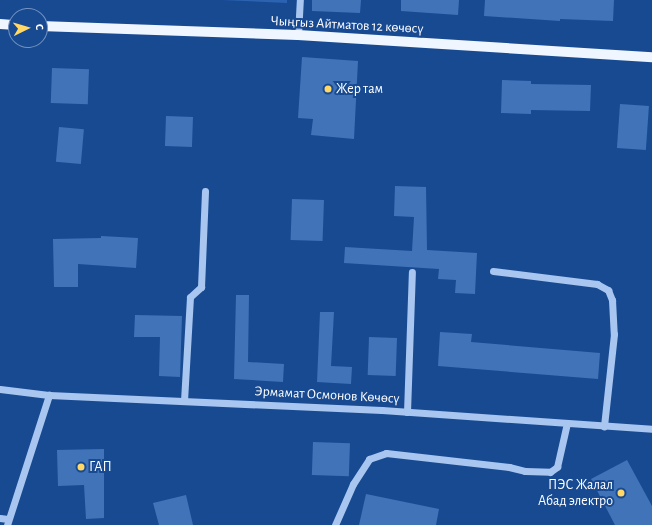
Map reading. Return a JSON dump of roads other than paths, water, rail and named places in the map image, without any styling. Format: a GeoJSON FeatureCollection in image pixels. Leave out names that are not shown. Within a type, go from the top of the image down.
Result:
{"type":"FeatureCollection","features":[{"type":"Feature","properties":{"kind":"main road","name":"Чыңгыз Айтматов 12 көчөсү"},"geometry":{"type":"LineString","coordinates":[[48,26],[298,36],[652,56]]}},
{"type":"Feature","properties":{"kind":"street"},"geometry":{"type":"LineString","coordinates":[[298,36],[300,0]]}},
{"type":"Feature","properties":{"kind":"street"},"geometry":{"type":"LineString","coordinates":[[184,401],[190,297],[201,286],[205,191]]}},
{"type":"Feature","properties":{"kind":"street"},"geometry":{"type":"LineString","coordinates":[[493,271],[597,284],[608,290],[612,300],[614,334],[604,426]]}},
{"type":"Feature","properties":{"kind":"street"},"geometry":{"type":"LineString","coordinates":[[407,412],[412,272]]}},
{"type":"Feature","properties":{"kind":"street","name":"Эрмамат Осмонов Көчөсү"},"geometry":{"type":"LineString","coordinates":[[0,389],[49,395],[407,412],[652,429]]}},
{"type":"Feature","properties":{"kind":"street"},"geometry":{"type":"LineString","coordinates":[[0,518],[7,522],[49,395]]}},
{"type":"Feature","properties":{"kind":"street"},"geometry":{"type":"LineString","coordinates":[[335,525],[353,484],[369,459],[386,454],[509,467],[525,471],[550,472],[557,467],[567,423]]}},
{"type":"Feature","properties":{"kind":"place","name":"Жер там"},"geometry":{"type":"Point","coordinates":[328,89]}},
{"type":"Feature","properties":{"kind":"place","name":"ГАП"},"geometry":{"type":"Point","coordinates":[81,467]}},
{"type":"Feature","properties":{"kind":"place","name":"ПЭС Жалал Абад электро"},"geometry":{"type":"Point","coordinates":[621,493]}}]}
